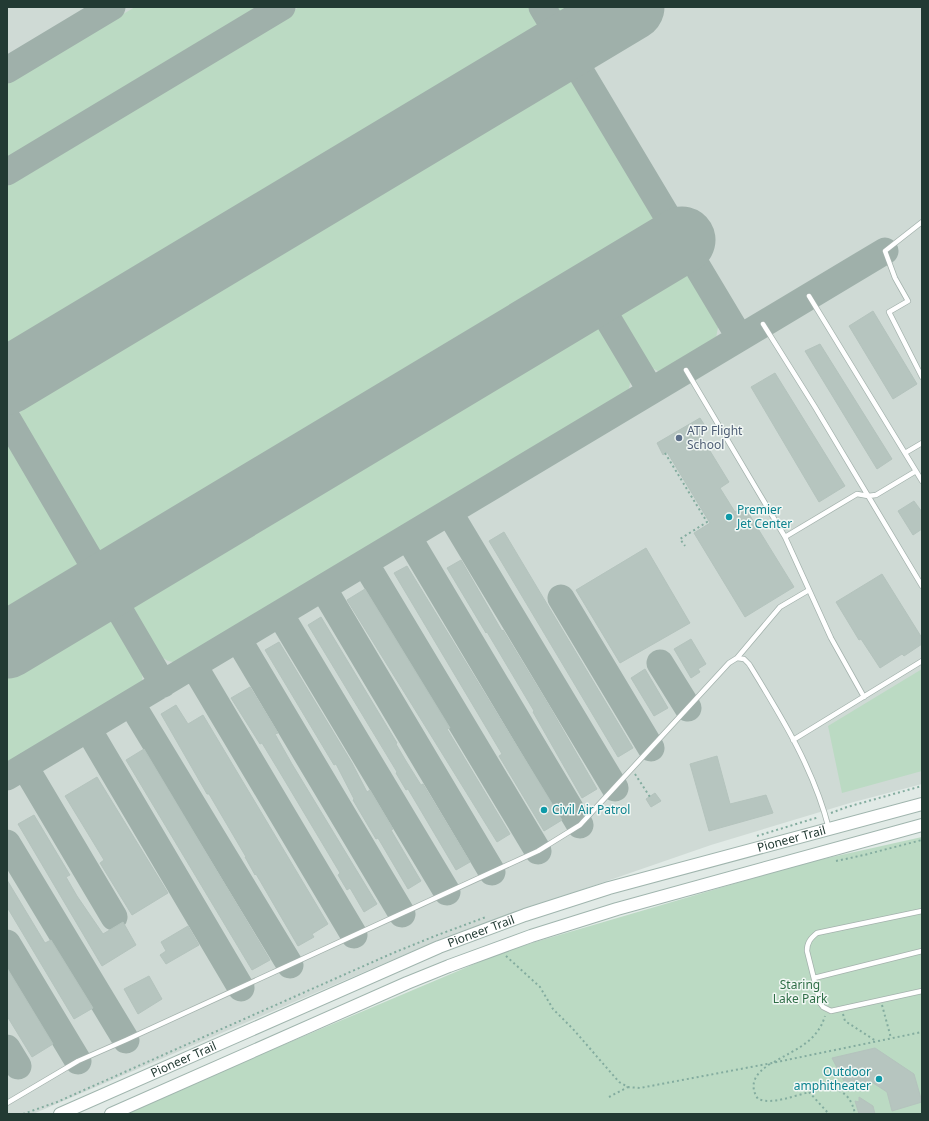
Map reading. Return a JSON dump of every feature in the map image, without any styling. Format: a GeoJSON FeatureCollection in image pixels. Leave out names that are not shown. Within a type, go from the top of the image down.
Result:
{"type":"FeatureCollection","features":[{"type":"Feature","properties":{"kind":"main road","name":"Pioneer Trail"},"geometry":{"type":"LineString","coordinates":[[60,1114],[397,965],[481,931],[609,888],[922,804]]}},
{"type":"Feature","properties":{"kind":"main road","name":"Pioneer Trail"},"geometry":{"type":"LineString","coordinates":[[111,1114],[407,983],[488,951],[610,911],[922,825]]}},
{"type":"Feature","properties":{"kind":"lane"},"geometry":{"type":"LineString","coordinates":[[922,222],[885,251],[894,278],[908,301],[888,312],[922,377]]}},
{"type":"Feature","properties":{"kind":"lane"},"geometry":{"type":"LineString","coordinates":[[809,296],[922,481]]}},
{"type":"Feature","properties":{"kind":"lane"},"geometry":{"type":"LineString","coordinates":[[763,324],[815,407],[922,586]]}},
{"type":"Feature","properties":{"kind":"lane"},"geometry":{"type":"LineString","coordinates":[[686,370],[785,537],[831,638],[864,697]]}},
{"type":"Feature","properties":{"kind":"lane"},"geometry":{"type":"LineString","coordinates":[[905,453],[922,443]]}},
{"type":"Feature","properties":{"kind":"lane"},"geometry":{"type":"LineString","coordinates":[[785,537],[857,494],[868,496],[876,495],[916,471]]}},
{"type":"Feature","properties":{"kind":"lane"},"geometry":{"type":"LineString","coordinates":[[7,1103],[78,1061],[147,1031],[538,851],[580,825],[729,663],[737,658],[780,606],[809,590]]}},
{"type":"Feature","properties":{"kind":"lane"},"geometry":{"type":"LineString","coordinates":[[737,658],[744,659],[749,664],[793,740],[813,779],[826,815],[829,829]]}},
{"type":"Feature","properties":{"kind":"lane"},"geometry":{"type":"LineString","coordinates":[[793,740],[922,661]]}},
{"type":"Feature","properties":{"kind":"lane"},"geometry":{"type":"LineString","coordinates":[[922,911],[818,933],[812,936],[806,951],[820,1003],[831,1011],[922,991]]}},
{"type":"Feature","properties":{"kind":"lane"},"geometry":{"type":"LineString","coordinates":[[814,978],[922,951]]}},
{"type":"Feature","properties":{"kind":"path"},"geometry":{"type":"LineString","coordinates":[[665,453],[707,522],[680,539],[685,546]]}},
{"type":"Feature","properties":{"kind":"path"},"geometry":{"type":"LineString","coordinates":[[632,769],[650,797]]}},
{"type":"Feature","properties":{"kind":"path"},"geometry":{"type":"LineString","coordinates":[[835,861],[922,840]]}},
{"type":"Feature","properties":{"kind":"path"},"geometry":{"type":"LineString","coordinates":[[513,954],[506,956],[540,987],[553,1009],[573,1029],[619,1082],[628,1087],[640,1088],[922,1032]]}},
{"type":"Feature","properties":{"kind":"path"},"geometry":{"type":"LineString","coordinates":[[881,1000],[891,1038]]}},
{"type":"Feature","properties":{"kind":"path"},"geometry":{"type":"LineString","coordinates":[[827,1009],[822,1025],[816,1034],[802,1046],[761,1071],[754,1081],[753,1088],[758,1099],[770,1102],[822,1089],[832,1089],[849,1098],[855,1114]]}},
{"type":"Feature","properties":{"kind":"path"},"geometry":{"type":"LineString","coordinates":[[842,1009],[845,1021],[876,1041]]}},
{"type":"Feature","properties":{"kind":"path"},"geometry":{"type":"LineString","coordinates":[[609,1097],[628,1087]]}},
{"type":"Feature","properties":{"kind":"path"},"geometry":{"type":"LineString","coordinates":[[808,1092],[829,1114]]}},
{"type":"Feature","properties":{"kind":"shaded area"},"geometry":{"type":"Polygon","coordinates":[[[7,7],[922,7],[922,784],[850,803],[711,845],[448,936],[33,1114],[7,1114],[7,7]]]}},
{"type":"Feature","properties":{"kind":"green space"},"geometry":{"type":"Polygon","coordinates":[[[135,7],[263,7],[7,161],[7,83],[135,7]]]}},
{"type":"Feature","properties":{"kind":"green space"},"geometry":{"type":"Polygon","coordinates":[[[299,7],[530,7],[537,25],[535,33],[529,42],[7,356],[7,183],[299,7]]]}},
{"type":"Feature","properties":{"kind":"green space"},"geometry":{"type":"Polygon","coordinates":[[[553,7],[588,7],[579,12],[566,14],[561,13],[553,7]]]}},
{"type":"Feature","properties":{"kind":"green space"},"geometry":{"type":"Polygon","coordinates":[[[562,80],[572,82],[580,90],[654,213],[656,221],[655,228],[648,242],[122,557],[108,557],[96,550],[22,426],[20,412],[25,398],[554,81],[562,80]]]}},
{"type":"Feature","properties":{"kind":"green space"},"geometry":{"type":"Polygon","coordinates":[[[677,269],[686,272],[693,279],[719,322],[716,338],[709,347],[674,368],[658,371],[646,365],[619,321],[619,307],[626,295],[667,271],[677,269]]]}},
{"type":"Feature","properties":{"kind":"green space"},"geometry":{"type":"Polygon","coordinates":[[[588,323],[596,327],[607,336],[627,372],[630,385],[628,391],[622,399],[188,660],[178,663],[168,661],[160,656],[135,614],[132,606],[133,598],[139,588],[578,324],[588,323]]]}},
{"type":"Feature","properties":{"kind":"green space"},"geometry":{"type":"Polygon","coordinates":[[[7,438],[78,558],[81,572],[79,579],[69,589],[7,626],[7,438]]]}},
{"type":"Feature","properties":{"kind":"green space"},"geometry":{"type":"Polygon","coordinates":[[[95,614],[111,617],[116,621],[143,666],[142,682],[135,691],[7,768],[7,667],[95,614]]]}},
{"type":"Feature","properties":{"kind":"green space"},"geometry":{"type":"Polygon","coordinates":[[[922,669],[922,771],[842,793],[828,726],[922,669]]]}},
{"type":"Feature","properties":{"kind":"green space","name":"Staring Lake Park"},"geometry":{"type":"Polygon","coordinates":[[[922,837],[922,1114],[127,1114],[236,1065],[505,951],[805,863],[922,837]]]}},
{"type":"Feature","properties":{"kind":"building"},"geometry":{"type":"Polygon","coordinates":[[[873,311],[917,384],[893,399],[849,326],[873,311]]]}},
{"type":"Feature","properties":{"kind":"building"},"geometry":{"type":"Polygon","coordinates":[[[820,344],[892,459],[877,469],[805,351],[820,344]]]}},
{"type":"Feature","properties":{"kind":"building"},"geometry":{"type":"Polygon","coordinates":[[[775,373],[845,486],[819,502],[751,387],[775,373]]]}},
{"type":"Feature","properties":{"kind":"building","name":"Premier Jet Center"},"geometry":{"type":"Polygon","coordinates":[[[700,418],[707,429],[699,433],[729,482],[720,488],[735,512],[744,506],[794,587],[745,617],[694,533],[710,523],[667,452],[663,455],[657,443],[700,418]]]}},
{"type":"Feature","properties":{"kind":"building"},"geometry":{"type":"Polygon","coordinates":[[[914,501],[922,512],[922,529],[913,535],[898,511],[914,501]]]}},
{"type":"Feature","properties":{"kind":"building"},"geometry":{"type":"Polygon","coordinates":[[[504,532],[633,748],[618,757],[489,541],[504,532]]]}},
{"type":"Feature","properties":{"kind":"building"},"geometry":{"type":"Polygon","coordinates":[[[646,548],[690,623],[620,663],[576,590],[646,548]]]}},
{"type":"Feature","properties":{"kind":"building"},"geometry":{"type":"Polygon","coordinates":[[[461,560],[502,631],[503,630],[548,704],[597,789],[582,798],[533,712],[534,711],[447,568],[461,560]]]}},
{"type":"Feature","properties":{"kind":"building"},"geometry":{"type":"Polygon","coordinates":[[[407,566],[562,820],[544,831],[499,756],[502,754],[394,573],[407,566]]]}},
{"type":"Feature","properties":{"kind":"building"},"geometry":{"type":"Polygon","coordinates":[[[882,574],[922,638],[922,644],[904,656],[902,654],[880,668],[861,639],[859,640],[836,602],[882,574]]]}},
{"type":"Feature","properties":{"kind":"building"},"geometry":{"type":"Polygon","coordinates":[[[365,589],[450,728],[447,729],[510,834],[497,842],[347,600],[365,589]]]}},
{"type":"Feature","properties":{"kind":"building"},"geometry":{"type":"Polygon","coordinates":[[[321,617],[397,743],[396,744],[406,761],[421,785],[423,784],[470,862],[456,870],[408,789],[406,790],[396,773],[397,772],[308,625],[321,617]]]}},
{"type":"Feature","properties":{"kind":"building"},"geometry":{"type":"Polygon","coordinates":[[[691,639],[706,664],[698,669],[700,672],[691,678],[674,649],[691,639]]]}},
{"type":"Feature","properties":{"kind":"building"},"geometry":{"type":"Polygon","coordinates":[[[279,642],[352,763],[367,792],[370,790],[393,829],[391,830],[421,881],[408,889],[378,838],[376,839],[353,800],[354,799],[336,764],[334,765],[265,650],[279,642]]]}},
{"type":"Feature","properties":{"kind":"building"},"geometry":{"type":"Polygon","coordinates":[[[645,669],[668,708],[654,716],[631,678],[645,669]]]}},
{"type":"Feature","properties":{"kind":"building"},"geometry":{"type":"Polygon","coordinates":[[[250,687],[278,733],[275,734],[292,764],[377,904],[364,912],[350,888],[347,890],[338,875],[340,873],[279,771],[231,698],[250,687]]]}},
{"type":"Feature","properties":{"kind":"building"},"geometry":{"type":"Polygon","coordinates":[[[176,705],[188,724],[203,715],[328,924],[312,934],[314,937],[298,946],[161,714],[176,705]]]}},
{"type":"Feature","properties":{"kind":"building"},"geometry":{"type":"Polygon","coordinates":[[[144,749],[270,960],[252,970],[126,760],[144,749]]]}},
{"type":"Feature","properties":{"kind":"building"},"geometry":{"type":"Polygon","coordinates":[[[717,756],[730,804],[766,795],[773,813],[709,831],[690,764],[717,756]]]}},
{"type":"Feature","properties":{"kind":"building"},"geometry":{"type":"Polygon","coordinates":[[[97,777],[168,893],[132,915],[100,863],[104,860],[65,796],[97,777]]]}},
{"type":"Feature","properties":{"kind":"building"},"geometry":{"type":"Polygon","coordinates":[[[655,793],[661,801],[651,807],[646,799],[655,793]]]}},
{"type":"Feature","properties":{"kind":"building"},"geometry":{"type":"Polygon","coordinates":[[[34,815],[70,875],[66,877],[77,896],[103,934],[123,922],[136,945],[102,966],[18,824],[34,815]]]}},
{"type":"Feature","properties":{"kind":"building"},"geometry":{"type":"Polygon","coordinates":[[[7,880],[45,943],[51,940],[93,1008],[74,1019],[7,907],[7,880]]]}},
{"type":"Feature","properties":{"kind":"building"},"geometry":{"type":"Polygon","coordinates":[[[188,926],[199,945],[166,964],[160,955],[166,951],[161,942],[188,926]]]}},
{"type":"Feature","properties":{"kind":"building"},"geometry":{"type":"Polygon","coordinates":[[[7,968],[53,1044],[32,1057],[7,1016],[7,968]]]}},
{"type":"Feature","properties":{"kind":"building"},"geometry":{"type":"Polygon","coordinates":[[[149,976],[162,999],[138,1014],[124,989],[149,976]]]}},
{"type":"Feature","properties":{"kind":"building","name":"Outdoor amphitheater"},"geometry":{"type":"Polygon","coordinates":[[[875,1048],[914,1074],[922,1102],[892,1111],[887,1092],[870,1081],[847,1087],[832,1058],[875,1048]]]}},
{"type":"Feature","properties":{"kind":"building"},"geometry":{"type":"Polygon","coordinates":[[[859,1097],[873,1106],[875,1114],[859,1114],[855,1101],[859,1102],[859,1097]]]}},
{"type":"Feature","properties":{"kind":"taxiway"},"geometry":{"type":"LineString","coordinates":[[7,70],[112,7]]}},
{"type":"Feature","properties":{"kind":"taxiway"},"geometry":{"type":"LineString","coordinates":[[7,172],[282,7]]}},
{"type":"Feature","properties":{"kind":"taxiway"},"geometry":{"type":"LineString","coordinates":[[542,7],[740,338]]}},
{"type":"Feature","properties":{"kind":"taxiway"},"geometry":{"type":"LineString","coordinates":[[7,777],[885,251]]}},
{"type":"Feature","properties":{"kind":"taxiway"},"geometry":{"type":"LineString","coordinates":[[593,294],[651,391]]}},
{"type":"Feature","properties":{"kind":"taxiway"},"geometry":{"type":"LineString","coordinates":[[7,418],[163,684]]}},
{"type":"Feature","properties":{"kind":"taxiway"},"geometry":{"type":"LineString","coordinates":[[449,512],[615,788]]}},
{"type":"Feature","properties":{"kind":"taxiway"},"geometry":{"type":"LineString","coordinates":[[408,537],[580,825]]}},
{"type":"Feature","properties":{"kind":"taxiway"},"geometry":{"type":"LineString","coordinates":[[365,563],[538,851]]}},
{"type":"Feature","properties":{"kind":"taxiway"},"geometry":{"type":"LineString","coordinates":[[323,588],[492,872]]}},
{"type":"Feature","properties":{"kind":"taxiway"},"geometry":{"type":"LineString","coordinates":[[561,598],[651,748]]}},
{"type":"Feature","properties":{"kind":"taxiway"},"geometry":{"type":"LineString","coordinates":[[280,614],[447,892]]}},
{"type":"Feature","properties":{"kind":"taxiway"},"geometry":{"type":"LineString","coordinates":[[238,639],[402,914]]}},
{"type":"Feature","properties":{"kind":"taxiway"},"geometry":{"type":"LineString","coordinates":[[660,663],[688,708]]}},
{"type":"Feature","properties":{"kind":"taxiway"},"geometry":{"type":"LineString","coordinates":[[194,666],[354,935]]}},
{"type":"Feature","properties":{"kind":"taxiway"},"geometry":{"type":"LineString","coordinates":[[131,703],[290,965]]}},
{"type":"Feature","properties":{"kind":"taxiway"},"geometry":{"type":"LineString","coordinates":[[88,729],[241,988]]}},
{"type":"Feature","properties":{"kind":"taxiway"},"geometry":{"type":"LineString","coordinates":[[25,767],[114,917]]}},
{"type":"Feature","properties":{"kind":"taxiway"},"geometry":{"type":"LineString","coordinates":[[7,843],[126,1040]]}},
{"type":"Feature","properties":{"kind":"taxiway"},"geometry":{"type":"LineString","coordinates":[[7,943],[78,1061]]}},
{"type":"Feature","properties":{"kind":"taxiway"},"geometry":{"type":"LineString","coordinates":[[7,1048],[18,1066]]}},
{"type":"Feature","properties":{"kind":"runway"},"geometry":{"type":"LineString","coordinates":[[7,381],[631,7]]}},
{"type":"Feature","properties":{"kind":"runway"},"geometry":{"type":"LineString","coordinates":[[7,645],[682,240]]}},
{"type":"Feature","properties":{"kind":"place","name":"ATP Flight School"},"geometry":{"type":"Point","coordinates":[679,438]}},
{"type":"Feature","properties":{"kind":"place","name":"Premier Jet Center"},"geometry":{"type":"Point","coordinates":[729,517]}},
{"type":"Feature","properties":{"kind":"place","name":"Civil Air Patrol"},"geometry":{"type":"Point","coordinates":[544,810]}},
{"type":"Feature","properties":{"kind":"place","name":"Outdoor amphitheater"},"geometry":{"type":"Point","coordinates":[879,1079]}}]}
